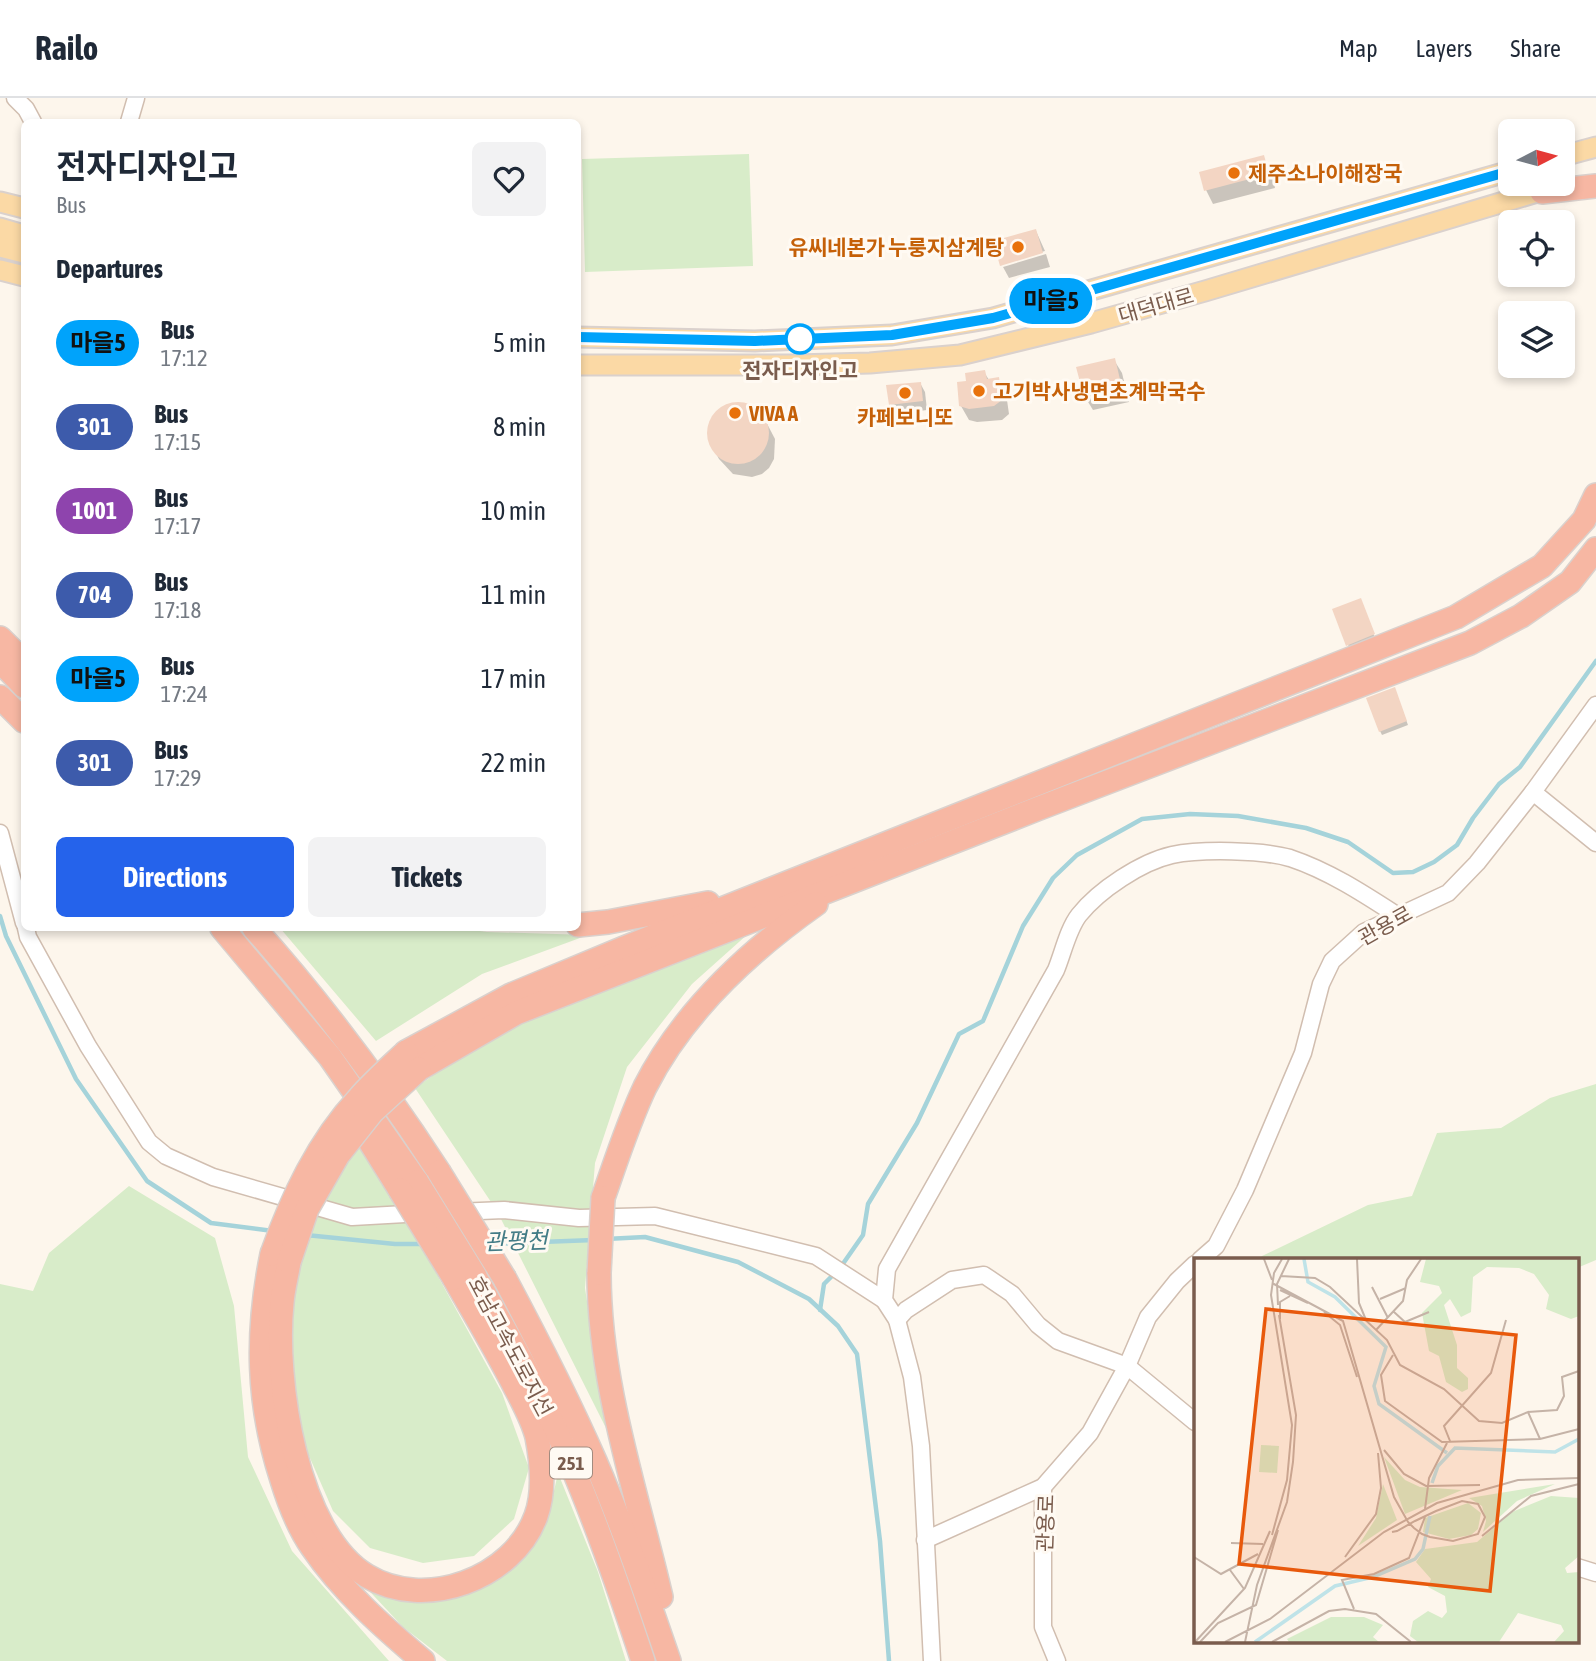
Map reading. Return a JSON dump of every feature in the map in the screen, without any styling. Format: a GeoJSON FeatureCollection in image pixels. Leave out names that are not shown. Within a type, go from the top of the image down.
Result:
{"type":"FeatureCollection","features":[{"type":"Feature","properties":{"kind":"highway"},"geometry":{"type":"LineString","coordinates":[[1575,188],[1596,186]]}},
{"type":"Feature","properties":{"kind":"highway"},"geometry":{"type":"LineString","coordinates":[[225,931],[300,1018],[310,1051],[381,1157],[408,1186],[465,1277],[536,1434],[542,1478],[540,1500],[527,1534],[501,1564],[484,1575],[451,1587],[407,1590],[386,1585],[354,1567],[330,1539],[308,1493],[291,1437],[282,1368],[281,1258],[290,1204],[323,1145],[358,1098],[510,995],[1456,617],[1542,566],[1584,520],[1596,495]]}},
{"type":"Feature","properties":{"kind":"highway"},"geometry":{"type":"LineString","coordinates":[[413,1060],[516,1013],[1470,643],[1521,615],[1570,582],[1596,549]]}},
{"type":"Feature","properties":{"kind":"highway"},"geometry":{"type":"LineString","coordinates":[[0,638],[21,659]]}},
{"type":"Feature","properties":{"kind":"highway"},"geometry":{"type":"LineString","coordinates":[[0,661],[21,683]]}},
{"type":"Feature","properties":{"kind":"highway"},"geometry":{"type":"LineString","coordinates":[[0,697],[21,718]]}},
{"type":"Feature","properties":{"kind":"highway"},"geometry":{"type":"LineString","coordinates":[[676,1661],[608,1377],[599,1314],[603,1198],[631,1118],[646,1087],[686,1023],[739,966],[767,941],[823,898],[864,876]]}},
{"type":"Feature","properties":{"kind":"highway"},"geometry":{"type":"LineString","coordinates":[[581,925],[680,909],[789,882]]}},
{"type":"Feature","properties":{"kind":"highway","name":"호남고속도로지선"},"geometry":{"type":"LineString","coordinates":[[257,931],[291,969],[352,1046],[439,1172],[505,1279],[546,1357],[595,1461],[637,1567],[668,1661]]}},
{"type":"Feature","properties":{"kind":"highway"},"geometry":{"type":"LineString","coordinates":[[281,1258],[263,1299],[260,1367],[270,1439],[288,1499],[310,1545],[336,1579],[391,1634],[423,1661]]}},
{"type":"Feature","properties":{"kind":"highway","name":"호남고속도로지선"},"geometry":{"type":"LineString","coordinates":[[465,1277],[523,1362],[574,1468],[616,1578],[643,1661]]}},
{"type":"Feature","properties":{"kind":"main road"},"geometry":{"type":"LineString","coordinates":[[1575,153],[1596,147]]}},
{"type":"Feature","properties":{"kind":"main road","name":"대덕대로"},"geometry":{"type":"LineString","coordinates":[[581,337],[768,341],[892,335],[993,318],[1498,174]]}},
{"type":"Feature","properties":{"kind":"main road","name":"대덕대로"},"geometry":{"type":"LineString","coordinates":[[1575,181],[1596,176]]}},
{"type":"Feature","properties":{"kind":"main road","name":"대덕대로"},"geometry":{"type":"LineString","coordinates":[[581,365],[796,365],[870,363],[960,355],[1091,323],[1528,196]]}},
{"type":"Feature","properties":{"kind":"main road"},"geometry":{"type":"LineString","coordinates":[[0,202],[21,207]]}},
{"type":"Feature","properties":{"kind":"main road"},"geometry":{"type":"LineString","coordinates":[[0,229],[21,234]]}},
{"type":"Feature","properties":{"kind":"main road"},"geometry":{"type":"LineString","coordinates":[[0,247],[21,252]]}},
{"type":"Feature","properties":{"kind":"main road"},"geometry":{"type":"LineString","coordinates":[[0,270],[21,275]]}},
{"type":"Feature","properties":{"kind":"street"},"geometry":{"type":"LineString","coordinates":[[15,98],[26,108],[32,119]]}},
{"type":"Feature","properties":{"kind":"street"},"geometry":{"type":"LineString","coordinates":[[130,119],[136,98]]}},
{"type":"Feature","properties":{"kind":"street","name":"관용로"},"geometry":{"type":"LineString","coordinates":[[1202,1258],[1216,1246],[1245,1190],[1303,1053],[1321,984],[1332,961],[1364,932],[1448,893],[1477,863],[1534,792],[1596,705]]}},
{"type":"Feature","properties":{"kind":"street"},"geometry":{"type":"LineString","coordinates":[[1566,744],[1596,719]]}},
{"type":"Feature","properties":{"kind":"street"},"geometry":{"type":"LineString","coordinates":[[1534,792],[1596,843]]}},
{"type":"Feature","properties":{"kind":"street"},"geometry":{"type":"LineString","coordinates":[[0,833],[21,910]]}},
{"type":"Feature","properties":{"kind":"street"},"geometry":{"type":"LineString","coordinates":[[878,1296],[887,1269],[1056,970],[1077,917],[1100,895],[1140,867],[1173,855],[1258,852],[1290,859],[1352,886],[1398,916]]}},
{"type":"Feature","properties":{"kind":"street"},"geometry":{"type":"LineString","coordinates":[[27,931],[88,1046],[149,1142],[166,1156],[213,1177],[352,1216],[503,1210],[579,1218],[655,1216],[816,1256],[878,1296],[897,1321],[912,1377],[921,1446],[932,1661]]}},
{"type":"Feature","properties":{"kind":"street","name":"관용로"},"geometry":{"type":"LineString","coordinates":[[1057,1661],[1043,1627],[1043,1488],[1090,1433],[1127,1366],[1148,1317],[1177,1281],[1194,1265]]}},
{"type":"Feature","properties":{"kind":"street"},"geometry":{"type":"LineString","coordinates":[[897,1321],[906,1310],[953,1280],[984,1275],[1012,1294],[1038,1325],[1058,1341],[1127,1366],[1194,1421]]}},
{"type":"Feature","properties":{"kind":"street"},"geometry":{"type":"LineString","coordinates":[[925,1540],[1043,1488]]}},
{"type":"Feature","properties":{"kind":"street"},"geometry":{"type":"LineString","coordinates":[[1578,1567],[1596,1573]]}},
{"type":"Feature","properties":{"kind":"green space"},"geometry":{"type":"Polygon","coordinates":[[[749,154],[753,266],[585,272],[582,159],[749,154]]]}},
{"type":"Feature","properties":{"kind":"green space"},"geometry":{"type":"Polygon","coordinates":[[[758,925],[692,984],[627,1067],[595,1163],[585,1288],[606,1428],[497,1211],[415,1088],[465,1053],[521,1020],[758,925]]]}},
{"type":"Feature","properties":{"kind":"green space"},"geometry":{"type":"Polygon","coordinates":[[[283,931],[480,931],[588,935],[482,974],[376,1041],[283,931]]]}},
{"type":"Feature","properties":{"kind":"green space"},"geometry":{"type":"Polygon","coordinates":[[[1596,1084],[1596,1260],[1578,1268],[1578,1258],[1261,1258],[1368,1205],[1412,1196],[1437,1133],[1501,1128],[1550,1098],[1596,1084]]]}},
{"type":"Feature","properties":{"kind":"green space"},"geometry":{"type":"Polygon","coordinates":[[[361,1133],[408,1209],[352,1212],[322,1199],[361,1133]]]}},
{"type":"Feature","properties":{"kind":"green space"},"geometry":{"type":"Polygon","coordinates":[[[129,1186],[215,1238],[234,1306],[248,1457],[292,1551],[389,1661],[0,1661],[0,1284],[33,1291],[49,1253],[129,1186]]]}},
{"type":"Feature","properties":{"kind":"green space"},"geometry":{"type":"Polygon","coordinates":[[[317,1212],[406,1218],[502,1393],[529,1468],[514,1519],[474,1556],[423,1563],[370,1548],[333,1511],[303,1442],[291,1378],[289,1325],[296,1271],[317,1212]]]}},
{"type":"Feature","properties":{"kind":"green space"},"geometry":{"type":"Polygon","coordinates":[[[558,1473],[598,1572],[626,1661],[447,1661],[403,1627],[359,1580],[424,1596],[518,1559],[548,1518],[558,1473]]]}},
{"type":"Feature","properties":{"kind":"building","name":"제주소나이해장국"},"geometry":{"type":"Polygon","coordinates":[[[1264,155],[1269,174],[1204,191],[1199,172],[1264,155]]]}},
{"type":"Feature","properties":{"kind":"building","name":"유씨네본가 누룽지삼계탕"},"geometry":{"type":"Polygon","coordinates":[[[1036,229],[1043,253],[1000,266],[993,241],[1036,229]]]}},
{"type":"Feature","properties":{"kind":"building"},"geometry":{"type":"Polygon","coordinates":[[[1115,358],[1122,388],[1084,397],[1076,367],[1115,358]]]}},
{"type":"Feature","properties":{"kind":"building","name":"고기박사냉면초계막국수"},"geometry":{"type":"Polygon","coordinates":[[[985,370],[987,379],[999,377],[1002,400],[994,406],[969,409],[959,406],[957,382],[966,381],[965,373],[985,370]]]}},
{"type":"Feature","properties":{"kind":"building","name":"카페보니또"},"geometry":{"type":"Polygon","coordinates":[[[921,382],[923,401],[889,405],[886,385],[921,382]]]}},
{"type":"Feature","properties":{"kind":"building"},"geometry":{"type":"Polygon","coordinates":[[[732,402],[744,402],[760,411],[767,421],[767,445],[760,455],[744,464],[732,464],[721,459],[712,450],[707,439],[707,427],[712,416],[721,407],[732,402]]]}},
{"type":"Feature","properties":{"kind":"building"},"geometry":{"type":"Polygon","coordinates":[[[1361,598],[1375,634],[1346,646],[1332,609],[1361,598]]]}},
{"type":"Feature","properties":{"kind":"building"},"geometry":{"type":"Polygon","coordinates":[[[1395,687],[1407,721],[1379,732],[1366,698],[1395,687]]]}},
{"type":"Feature","properties":{"kind":"waterway"},"geometry":{"type":"LineString","coordinates":[[840,1268],[863,1235],[868,1204],[917,1123],[959,1034],[983,1021],[1023,926],[1053,878],[1077,855],[1142,819],[1190,814],[1238,816],[1306,828],[1348,842],[1393,873],[1413,872],[1434,862],[1457,845],[1473,818],[1499,784],[1520,767],[1596,661]]}},
{"type":"Feature","properties":{"kind":"waterway","name":"관평천"},"geometry":{"type":"LineString","coordinates":[[0,916],[6,936],[76,1079],[147,1181],[211,1223],[273,1231]]}},
{"type":"Feature","properties":{"kind":"waterway","name":"관평천"},"geometry":{"type":"LineString","coordinates":[[306,1235],[395,1244],[423,1244]]}},
{"type":"Feature","properties":{"kind":"waterway","name":"관평천"},"geometry":{"type":"LineString","coordinates":[[606,1239],[645,1237],[738,1262],[809,1299],[838,1326],[857,1354],[880,1541],[889,1661]]}},
{"type":"Feature","properties":{"kind":"waterway","name":"관평천"},"geometry":{"type":"LineString","coordinates":[[491,1244],[594,1240]]}},
{"type":"Feature","properties":{"kind":"waterway"},"geometry":{"type":"LineString","coordinates":[[820,1310],[824,1284],[834,1274]]}},
{"type":"Feature","properties":{"kind":"bus line","name":"마을5"},"geometry":{"type":"LineString","coordinates":[[581,337],[755,341],[892,335],[993,318],[1498,174]]}},
{"type":"Feature","properties":{"kind":"place","name":"제주소나이해장국"},"geometry":{"type":"Point","coordinates":[1234,173]}},
{"type":"Feature","properties":{"kind":"place","name":"유씨네본가 누룽지삼계탕"},"geometry":{"type":"Point","coordinates":[1018,247]}},
{"type":"Feature","properties":{"kind":"place","name":"전자디자인고"},"geometry":{"type":"Point","coordinates":[800,339]}},
{"type":"Feature","properties":{"kind":"place","name":"고기박사냉면초계막국수"},"geometry":{"type":"Point","coordinates":[979,391]}},
{"type":"Feature","properties":{"kind":"place","name":"카페보니또"},"geometry":{"type":"Point","coordinates":[905,393]}},
{"type":"Feature","properties":{"kind":"place","name":"VIVA A"},"geometry":{"type":"Point","coordinates":[735,413]}}]}
